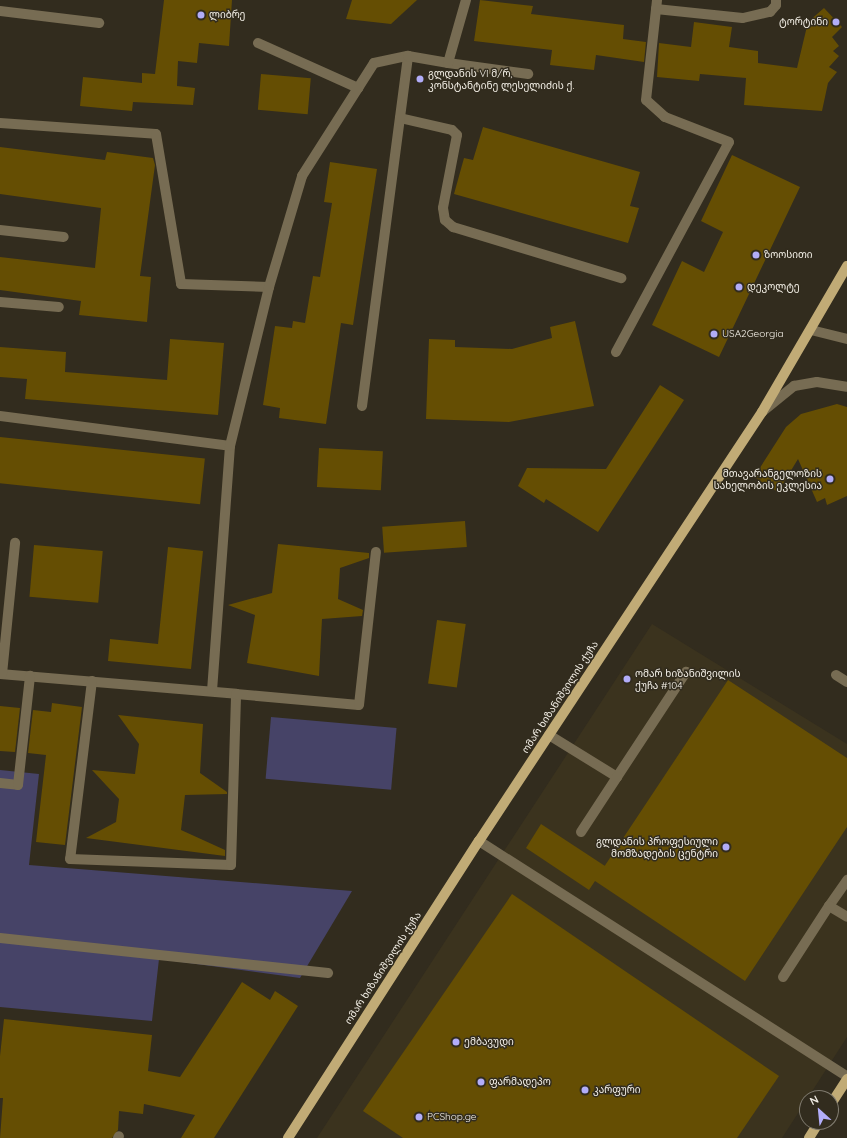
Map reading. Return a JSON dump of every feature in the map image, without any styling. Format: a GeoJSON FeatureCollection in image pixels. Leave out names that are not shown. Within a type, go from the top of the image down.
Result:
{"type":"FeatureCollection","features":[{"type":"Feature","properties":{"kind":"main road","name":"ომარ ხიზანიშვილის ქუჩა"},"geometry":{"type":"LineString","coordinates":[[288,1138],[479,840],[762,412],[847,266]]}},
{"type":"Feature","properties":{"kind":"main road"},"geometry":{"type":"LineString","coordinates":[[844,1090],[847,1077]]}},
{"type":"Feature","properties":{"kind":"street"},"geometry":{"type":"LineString","coordinates":[[448,63],[466,0]]}},
{"type":"Feature","properties":{"kind":"street"},"geometry":{"type":"LineString","coordinates":[[616,352],[729,142],[665,117],[646,100],[657,4],[743,18],[770,12],[776,5],[776,0]]}},
{"type":"Feature","properties":{"kind":"street"},"geometry":{"type":"LineString","coordinates":[[0,11],[99,23]]}},
{"type":"Feature","properties":{"kind":"street"},"geometry":{"type":"LineString","coordinates":[[258,43],[358,88]]}},
{"type":"Feature","properties":{"kind":"street"},"geometry":{"type":"LineString","coordinates":[[362,406],[408,56]]}},
{"type":"Feature","properties":{"kind":"street"},"geometry":{"type":"LineString","coordinates":[[212,691],[230,446],[269,287],[302,176],[374,63],[408,56],[528,74]]}},
{"type":"Feature","properties":{"kind":"street"},"geometry":{"type":"LineString","coordinates":[[400,118],[452,130],[457,135],[443,208],[445,220],[453,228],[621,278]]}},
{"type":"Feature","properties":{"kind":"street"},"geometry":{"type":"LineString","coordinates":[[0,123],[156,134],[181,284],[269,287]]}},
{"type":"Feature","properties":{"kind":"street"},"geometry":{"type":"LineString","coordinates":[[0,230],[64,236]]}},
{"type":"Feature","properties":{"kind":"street"},"geometry":{"type":"LineString","coordinates":[[0,302],[59,307]]}},
{"type":"Feature","properties":{"kind":"street"},"geometry":{"type":"LineString","coordinates":[[811,330],[847,339]]}},
{"type":"Feature","properties":{"kind":"street"},"geometry":{"type":"LineString","coordinates":[[762,412],[794,386],[817,382],[847,387]]}},
{"type":"Feature","properties":{"kind":"street"},"geometry":{"type":"LineString","coordinates":[[0,416],[230,446]]}},
{"type":"Feature","properties":{"kind":"street"},"geometry":{"type":"LineString","coordinates":[[15,543],[1,674],[212,691],[359,705],[376,552]]}},
{"type":"Feature","properties":{"kind":"street"},"geometry":{"type":"LineString","coordinates":[[581,832],[686,672]]}},
{"type":"Feature","properties":{"kind":"street"},"geometry":{"type":"LineString","coordinates":[[836,675],[847,682]]}},
{"type":"Feature","properties":{"kind":"street"},"geometry":{"type":"LineString","coordinates":[[0,783],[18,785],[30,676]]}},
{"type":"Feature","properties":{"kind":"street"},"geometry":{"type":"LineString","coordinates":[[92,681],[70,859],[231,865],[236,694]]}},
{"type":"Feature","properties":{"kind":"street"},"geometry":{"type":"LineString","coordinates":[[549,735],[617,777]]}},
{"type":"Feature","properties":{"kind":"street"},"geometry":{"type":"LineString","coordinates":[[479,840],[847,1077]]}},
{"type":"Feature","properties":{"kind":"street"},"geometry":{"type":"LineString","coordinates":[[783,977],[847,880]]}},
{"type":"Feature","properties":{"kind":"street"},"geometry":{"type":"LineString","coordinates":[[829,906],[847,917]]}},
{"type":"Feature","properties":{"kind":"street"},"geometry":{"type":"LineString","coordinates":[[0,938],[328,973]]}},
{"type":"Feature","properties":{"kind":"shaded area"},"geometry":{"type":"Polygon","coordinates":[[[652,624],[847,744],[847,1037],[813,1090],[799,1090],[799,1112],[782,1138],[317,1138],[652,624]]]}},
{"type":"Feature","properties":{"kind":"shaded area"},"geometry":{"type":"Polygon","coordinates":[[[271,717],[397,728],[391,790],[266,779],[271,717]]]}},
{"type":"Feature","properties":{"kind":"shaded area"},"geometry":{"type":"Polygon","coordinates":[[[0,770],[39,774],[29,865],[352,891],[300,978],[159,959],[152,1021],[0,1007],[0,770]]]}},
{"type":"Feature","properties":{"kind":"building"},"geometry":{"type":"Polygon","coordinates":[[[164,0],[232,0],[229,46],[199,43],[197,63],[178,61],[177,86],[195,88],[193,105],[133,102],[132,111],[80,106],[83,77],[142,83],[142,73],[155,74],[164,0]]]}},
{"type":"Feature","properties":{"kind":"building"},"geometry":{"type":"Polygon","coordinates":[[[352,0],[417,0],[391,24],[346,19],[352,0]]]}},
{"type":"Feature","properties":{"kind":"building"},"geometry":{"type":"Polygon","coordinates":[[[480,0],[533,6],[531,14],[624,25],[623,39],[646,42],[644,62],[596,55],[594,70],[550,65],[552,50],[474,41],[480,0]]]}},
{"type":"Feature","properties":{"kind":"building"},"geometry":{"type":"Polygon","coordinates":[[[824,8],[842,27],[832,37],[839,46],[833,51],[839,56],[829,67],[837,72],[828,83],[822,111],[744,105],[746,78],[700,74],[699,81],[657,77],[659,43],[691,47],[694,22],[732,27],[729,47],[758,51],[758,63],[797,68],[808,22],[824,8]]]}},
{"type":"Feature","properties":{"kind":"building"},"geometry":{"type":"Polygon","coordinates":[[[261,74],[311,78],[308,114],[258,110],[261,74]]]}},
{"type":"Feature","properties":{"kind":"building"},"geometry":{"type":"Polygon","coordinates":[[[483,127],[640,172],[630,206],[639,208],[628,243],[454,194],[464,158],[473,160],[483,127]]]}},
{"type":"Feature","properties":{"kind":"building"},"geometry":{"type":"Polygon","coordinates":[[[0,147],[105,160],[107,152],[153,158],[155,165],[140,276],[151,277],[147,322],[79,315],[81,301],[0,290],[0,257],[95,268],[101,208],[0,194],[0,147]]]}},
{"type":"Feature","properties":{"kind":"building"},"geometry":{"type":"Polygon","coordinates":[[[732,155],[800,187],[719,357],[652,325],[682,261],[704,272],[723,232],[701,221],[732,155]]]}},
{"type":"Feature","properties":{"kind":"building"},"geometry":{"type":"Polygon","coordinates":[[[330,162],[377,169],[353,325],[341,323],[326,424],[279,418],[280,408],[263,405],[275,326],[292,328],[293,321],[305,323],[313,276],[320,277],[332,203],[324,202],[330,162]]]}},
{"type":"Feature","properties":{"kind":"building"},"geometry":{"type":"Polygon","coordinates":[[[575,321],[594,406],[509,422],[426,419],[429,339],[455,340],[455,347],[512,349],[552,338],[550,327],[575,321]]]}},
{"type":"Feature","properties":{"kind":"building"},"geometry":{"type":"Polygon","coordinates":[[[170,339],[224,343],[218,415],[25,399],[27,379],[0,377],[0,347],[66,352],[65,372],[167,380],[170,339]]]}},
{"type":"Feature","properties":{"kind":"building"},"geometry":{"type":"Polygon","coordinates":[[[660,385],[684,400],[598,532],[546,499],[544,503],[518,486],[527,468],[606,469],[660,385]]]}},
{"type":"Feature","properties":{"kind":"building"},"geometry":{"type":"Polygon","coordinates":[[[837,404],[847,407],[847,496],[827,505],[825,498],[817,502],[798,459],[778,492],[754,477],[786,427],[801,414],[837,404]]]}},
{"type":"Feature","properties":{"kind":"building"},"geometry":{"type":"Polygon","coordinates":[[[0,437],[205,459],[200,504],[0,483],[0,437]]]}},
{"type":"Feature","properties":{"kind":"building"},"geometry":{"type":"Polygon","coordinates":[[[319,448],[383,451],[381,490],[317,487],[319,448]]]}},
{"type":"Feature","properties":{"kind":"building"},"geometry":{"type":"Polygon","coordinates":[[[465,521],[467,547],[384,553],[382,527],[465,521]]]}},
{"type":"Feature","properties":{"kind":"building"},"geometry":{"type":"Polygon","coordinates":[[[278,544],[369,553],[369,558],[340,568],[338,599],[363,610],[362,616],[322,619],[319,676],[247,663],[255,615],[228,605],[272,593],[278,544]]]}},
{"type":"Feature","properties":{"kind":"building"},"geometry":{"type":"Polygon","coordinates":[[[34,545],[103,551],[98,603],[29,597],[34,545]]]}},
{"type":"Feature","properties":{"kind":"building"},"geometry":{"type":"Polygon","coordinates":[[[168,547],[203,551],[191,669],[108,661],[110,639],[158,644],[168,547]]]}},
{"type":"Feature","properties":{"kind":"building"},"geometry":{"type":"Polygon","coordinates":[[[437,620],[466,624],[457,687],[428,683],[437,620]]]}},
{"type":"Feature","properties":{"kind":"building","name":"გლდანის პროფესიული მომზადების ცენტრი"},"geometry":{"type":"Polygon","coordinates":[[[728,680],[847,758],[847,827],[745,981],[595,881],[589,890],[526,848],[541,824],[605,866],[728,680]]]}},
{"type":"Feature","properties":{"kind":"building"},"geometry":{"type":"Polygon","coordinates":[[[52,703],[82,707],[65,845],[36,842],[46,755],[28,753],[33,710],[51,712],[52,703]]]}},
{"type":"Feature","properties":{"kind":"building"},"geometry":{"type":"Polygon","coordinates":[[[0,706],[20,708],[15,752],[0,751],[0,706]]]}},
{"type":"Feature","properties":{"kind":"building"},"geometry":{"type":"Polygon","coordinates":[[[118,715],[203,724],[200,773],[227,792],[227,794],[185,795],[181,830],[225,850],[225,856],[86,838],[116,822],[119,799],[92,770],[135,774],[139,744],[118,715]]]}},
{"type":"Feature","properties":{"kind":"building"},"geometry":{"type":"Polygon","coordinates":[[[512,894],[779,1076],[737,1138],[403,1138],[363,1111],[512,894]]]}},
{"type":"Feature","properties":{"kind":"building"},"geometry":{"type":"Polygon","coordinates":[[[242,982],[270,1000],[275,991],[298,1006],[214,1138],[181,1138],[195,1115],[144,1104],[143,1114],[119,1111],[118,1130],[112,1138],[0,1138],[3,1098],[0,1098],[0,1056],[4,1019],[152,1035],[148,1071],[180,1077],[242,982]]]}},
{"type":"Feature","properties":{"kind":"place","name":"ლიბრე"},"geometry":{"type":"Point","coordinates":[201,15]}},
{"type":"Feature","properties":{"kind":"place","name":"ტორტინი"},"geometry":{"type":"Point","coordinates":[836,22]}},
{"type":"Feature","properties":{"kind":"place","name":"გლდანის VI მ/რ, კონსტანტინე ლესელიძის ქ."},"geometry":{"type":"Point","coordinates":[420,79]}},
{"type":"Feature","properties":{"kind":"place","name":"ზოოსითი"},"geometry":{"type":"Point","coordinates":[756,255]}},
{"type":"Feature","properties":{"kind":"place","name":"დეკოლტე"},"geometry":{"type":"Point","coordinates":[739,287]}},
{"type":"Feature","properties":{"kind":"place","name":"USA2Georgia"},"geometry":{"type":"Point","coordinates":[714,334]}},
{"type":"Feature","properties":{"kind":"place","name":"მთავარანგელოზის სახელობის ეკლესია"},"geometry":{"type":"Point","coordinates":[830,479]}},
{"type":"Feature","properties":{"kind":"place","name":"ომარ ხიზანიშვილის ქუჩა #104"},"geometry":{"type":"Point","coordinates":[627,679]}},
{"type":"Feature","properties":{"kind":"place","name":"გლდანის პროფესიული მომზადების ცენტრი"},"geometry":{"type":"Point","coordinates":[726,847]}},
{"type":"Feature","properties":{"kind":"place","name":"ემბავუდი"},"geometry":{"type":"Point","coordinates":[456,1042]}},
{"type":"Feature","properties":{"kind":"place","name":"ფარმადეპო"},"geometry":{"type":"Point","coordinates":[481,1082]}},
{"type":"Feature","properties":{"kind":"place","name":"კარფური"},"geometry":{"type":"Point","coordinates":[585,1090]}},
{"type":"Feature","properties":{"kind":"place","name":"PCShop.ge"},"geometry":{"type":"Point","coordinates":[419,1117]}}]}
